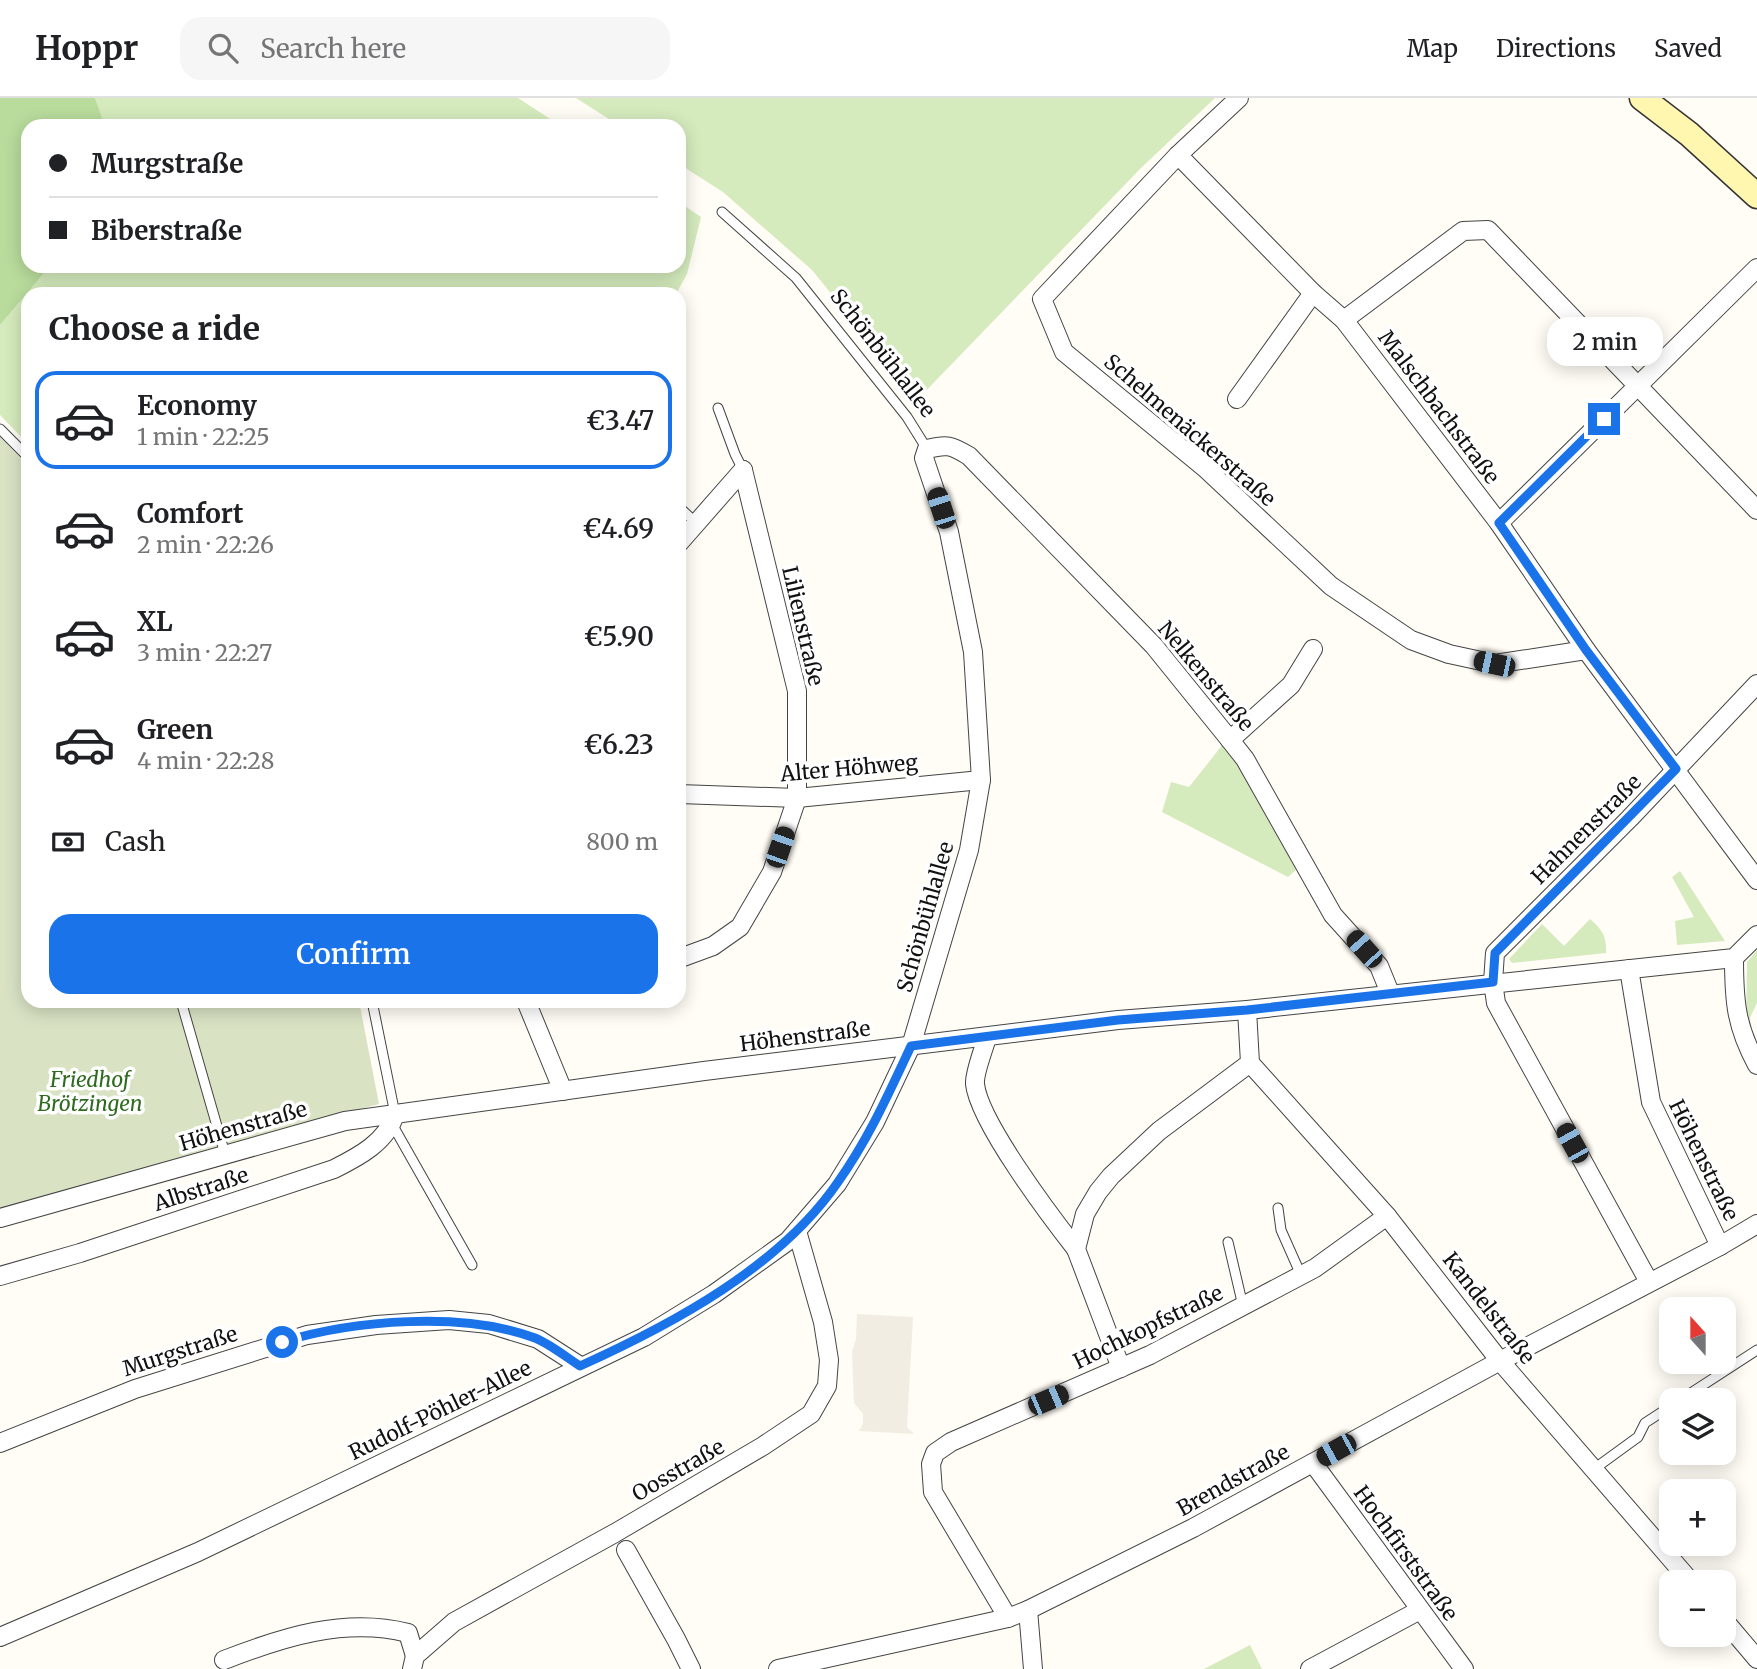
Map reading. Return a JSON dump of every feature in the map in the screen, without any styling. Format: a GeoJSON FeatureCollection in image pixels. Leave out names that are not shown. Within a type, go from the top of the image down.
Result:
{"type":"FeatureCollection","features":[{"type":"Feature","properties":{"kind":"main road"},"geometry":{"type":"LineString","coordinates":[[1642,98],[1689,134],[1757,196]]}},
{"type":"Feature","properties":{"kind":"street","name":"Schelmenäckerstraße"},"geometry":{"type":"LineString","coordinates":[[1240,98],[1178,155],[1042,299],[1064,352],[1205,468],[1331,586],[1411,640],[1449,654],[1494,664],[1586,650]]}},
{"type":"Feature","properties":{"kind":"street","name":"Malschbachstraße"},"geometry":{"type":"LineString","coordinates":[[1178,155],[1313,293],[1343,320],[1499,523],[1586,650],[1757,880]]}},
{"type":"Feature","properties":{"kind":"street"},"geometry":{"type":"LineString","coordinates":[[1343,320],[1463,231],[1488,230],[1757,510]]}},
{"type":"Feature","properties":{"kind":"street"},"geometry":{"type":"LineString","coordinates":[[1499,523],[1757,268]]}},
{"type":"Feature","properties":{"kind":"street"},"geometry":{"type":"LineString","coordinates":[[1237,399],[1313,293]]}},
{"type":"Feature","properties":{"kind":"street","name":"Nelkenstraße"},"geometry":{"type":"LineString","coordinates":[[927,449],[953,446],[969,456],[1154,646],[1245,759],[1333,915],[1379,966],[1390,993]]}},
{"type":"Feature","properties":{"kind":"street","name":"Schönbühlallee"},"geometry":{"type":"LineString","coordinates":[[911,1046],[969,850],[981,779],[973,652],[949,532],[924,458],[927,449]]}},
{"type":"Feature","properties":{"kind":"street"},"geometry":{"type":"LineString","coordinates":[[686,535],[743,470]]}},
{"type":"Feature","properties":{"kind":"street","name":"Lilienstraße"},"geometry":{"type":"LineString","coordinates":[[686,956],[713,946],[740,927],[772,872],[797,799],[797,691],[743,470]]}},
{"type":"Feature","properties":{"kind":"street"},"geometry":{"type":"LineString","coordinates":[[1230,740],[1291,685],[1313,649]]}},
{"type":"Feature","properties":{"kind":"street","name":"Hahnenstraße"},"geometry":{"type":"LineString","coordinates":[[1493,982],[1495,953],[1757,684]]}},
{"type":"Feature","properties":{"kind":"street","name":"Alter Höhweg"},"geometry":{"type":"LineString","coordinates":[[686,794],[797,799],[981,779]]}},
{"type":"Feature","properties":{"kind":"street"},"geometry":{"type":"LineString","coordinates":[[1757,934],[1734,958],[1734,999],[1742,1038],[1757,1065]]}},
{"type":"Feature","properties":{"kind":"street","name":"Höhenstraße"},"geometry":{"type":"LineString","coordinates":[[0,1218],[345,1121],[393,1119],[563,1091],[1118,1020],[1247,1010],[1734,958]]}},
{"type":"Feature","properties":{"kind":"street","name":"Höhenstraße"},"geometry":{"type":"LineString","coordinates":[[1629,969],[1651,1102],[1720,1246]]}},
{"type":"Feature","properties":{"kind":"street"},"geometry":{"type":"LineString","coordinates":[[1493,982],[1496,1003],[1649,1282]]}},
{"type":"Feature","properties":{"kind":"street"},"geometry":{"type":"LineString","coordinates":[[529,1008],[563,1091]]}},
{"type":"Feature","properties":{"kind":"street"},"geometry":{"type":"LineString","coordinates":[[1076,1249],[1086,1213],[1111,1176],[1159,1131],[1250,1063],[1247,1010]]}},
{"type":"Feature","properties":{"kind":"street"},"geometry":{"type":"LineString","coordinates":[[987,1037],[975,1083],[985,1114],[1049,1215],[1076,1249],[1121,1368]]}},
{"type":"Feature","properties":{"kind":"street","name":"Rudolf-Pöhler-Allee"},"geometry":{"type":"LineString","coordinates":[[0,1637],[198,1552],[644,1337],[714,1294],[788,1241],[838,1184],[876,1122],[911,1046]]}},
{"type":"Feature","properties":{"kind":"street","name":"Kandelstraße"},"geometry":{"type":"LineString","coordinates":[[1250,1063],[1387,1216],[1500,1361],[1681,1570]]}},
{"type":"Feature","properties":{"kind":"street","name":"Albstraße"},"geometry":{"type":"LineString","coordinates":[[0,1276],[80,1253],[334,1169],[366,1153],[393,1119]]}},
{"type":"Feature","properties":{"kind":"street","name":"Hochkopfstraße"},"geometry":{"type":"LineString","coordinates":[[1008,1618],[933,1492],[932,1464],[935,1452],[951,1442],[1121,1368],[1243,1306],[1301,1275],[1387,1216]]}},
{"type":"Feature","properties":{"kind":"street","name":"Brendstraße"},"geometry":{"type":"LineString","coordinates":[[778,1669],[1008,1618],[1028,1610],[1193,1528],[1757,1224]]}},
{"type":"Feature","properties":{"kind":"street","name":"Oosstraße"},"geometry":{"type":"LineString","coordinates":[[414,1662],[454,1622],[729,1466],[811,1414],[827,1386],[829,1360],[823,1322],[797,1231]]}},
{"type":"Feature","properties":{"kind":"street","name":"Murgstraße"},"geometry":{"type":"LineString","coordinates":[[0,1443],[135,1389],[293,1339],[376,1325],[449,1320],[489,1324],[537,1339],[580,1366]]}},
{"type":"Feature","properties":{"kind":"street","name":"Hochfirststraße"},"geometry":{"type":"LineString","coordinates":[[1313,1463],[1464,1669]]}},
{"type":"Feature","properties":{"kind":"street"},"geometry":{"type":"LineString","coordinates":[[626,1550],[691,1669]]}},
{"type":"Feature","properties":{"kind":"street"},"geometry":{"type":"LineString","coordinates":[[1028,1610],[1033,1669]]}},
{"type":"Feature","properties":{"kind":"street"},"geometry":{"type":"LineString","coordinates":[[1310,1669],[1420,1610]]}},
{"type":"Feature","properties":{"kind":"street"},"geometry":{"type":"LineString","coordinates":[[224,1660],[270,1642],[324,1629],[384,1627],[408,1633],[414,1662]]}},
{"type":"Feature","properties":{"kind":"street"},"geometry":{"type":"LineString","coordinates":[[1736,1634],[1757,1659]]}},
{"type":"Feature","properties":{"kind":"lane","name":"Schönbühlallee"},"geometry":{"type":"LineString","coordinates":[[722,212],[796,278],[906,417],[927,449]]}},
{"type":"Feature","properties":{"kind":"lane"},"geometry":{"type":"LineString","coordinates":[[718,408],[743,470]]}},
{"type":"Feature","properties":{"kind":"lane"},"geometry":{"type":"LineString","coordinates":[[0,429],[21,450]]}},
{"type":"Feature","properties":{"kind":"lane"},"geometry":{"type":"LineString","coordinates":[[686,514],[696,523]]}},
{"type":"Feature","properties":{"kind":"lane"},"geometry":{"type":"LineString","coordinates":[[183,1008],[225,1154]]}},
{"type":"Feature","properties":{"kind":"lane"},"geometry":{"type":"LineString","coordinates":[[373,1008],[393,1119],[472,1265]]}},
{"type":"Feature","properties":{"kind":"lane"},"geometry":{"type":"LineString","coordinates":[[1278,1208],[1281,1230],[1301,1275]]}},
{"type":"Feature","properties":{"kind":"lane"},"geometry":{"type":"LineString","coordinates":[[1228,1242],[1243,1306]]}},
{"type":"Feature","properties":{"kind":"lane"},"geometry":{"type":"LineString","coordinates":[[1698,1388],[1757,1350]]}},
{"type":"Feature","properties":{"kind":"lane"},"geometry":{"type":"LineString","coordinates":[[1594,1469],[1638,1437],[1645,1423],[1659,1414]]}},
{"type":"Feature","properties":{"kind":"green space"},"geometry":{"type":"Polygon","coordinates":[[[0,98],[95,98],[102,119],[21,119],[21,273],[44,273],[32,287],[21,287],[21,300],[0,325],[0,98]]]}},
{"type":"Feature","properties":{"kind":"green space"},"geometry":{"type":"Polygon","coordinates":[[[95,98],[518,98],[550,119],[102,119],[95,98]]]}},
{"type":"Feature","properties":{"kind":"green space"},"geometry":{"type":"Polygon","coordinates":[[[576,98],[1215,98],[1141,168],[917,400],[812,270],[723,192],[686,168],[686,119],[609,119],[576,98]]]}},
{"type":"Feature","properties":{"kind":"green space"},"geometry":{"type":"Polygon","coordinates":[[[686,207],[701,217],[687,274],[680,287],[32,287],[44,273],[686,273],[686,207]]]}},
{"type":"Feature","properties":{"kind":"green space"},"geometry":{"type":"Polygon","coordinates":[[[21,300],[21,437],[0,415],[0,325],[21,300]]]}},
{"type":"Feature","properties":{"kind":"green space","name":"Friedhof Brötzingen"},"geometry":{"type":"Polygon","coordinates":[[[0,437],[21,459],[21,1008],[360,1008],[379,1104],[0,1211],[0,437]]]}},
{"type":"Feature","properties":{"kind":"green space"},"geometry":{"type":"Polygon","coordinates":[[[1224,743],[1244,765],[1296,870],[1288,877],[1162,812],[1171,782],[1189,787],[1224,743]]]}},
{"type":"Feature","properties":{"kind":"green space"},"geometry":{"type":"Polygon","coordinates":[[[1680,871],[1725,941],[1677,945],[1675,921],[1694,917],[1672,877],[1680,871]]]}},
{"type":"Feature","properties":{"kind":"green space"},"geometry":{"type":"Polygon","coordinates":[[[1590,919],[1603,934],[1606,953],[1512,963],[1509,959],[1542,924],[1564,946],[1590,919]]]}},
{"type":"Feature","properties":{"kind":"green space"},"geometry":{"type":"Polygon","coordinates":[[[1757,950],[1757,1003],[1746,1026],[1747,962],[1757,950]]]}},
{"type":"Feature","properties":{"kind":"green space"},"geometry":{"type":"Polygon","coordinates":[[[1250,1645],[1262,1669],[1204,1669],[1250,1645]]]}},
{"type":"Feature","properties":{"kind":"shaded area"},"geometry":{"type":"Polygon","coordinates":[[[857,1314],[913,1317],[907,1427],[914,1434],[859,1431],[863,1424],[863,1414],[854,1403],[852,1352],[856,1339],[857,1314]]]}},
{"type":"Feature","properties":{"kind":"route"},"geometry":{"type":"LineString","coordinates":[[282,1342],[307,1335],[376,1325],[449,1320],[489,1324],[537,1339],[580,1366],[644,1337],[714,1294],[788,1241],[838,1184],[876,1122],[911,1046],[1118,1020],[1247,1010],[1493,982],[1495,953],[1676,769],[1586,650],[1499,523],[1604,419]]}}]}
